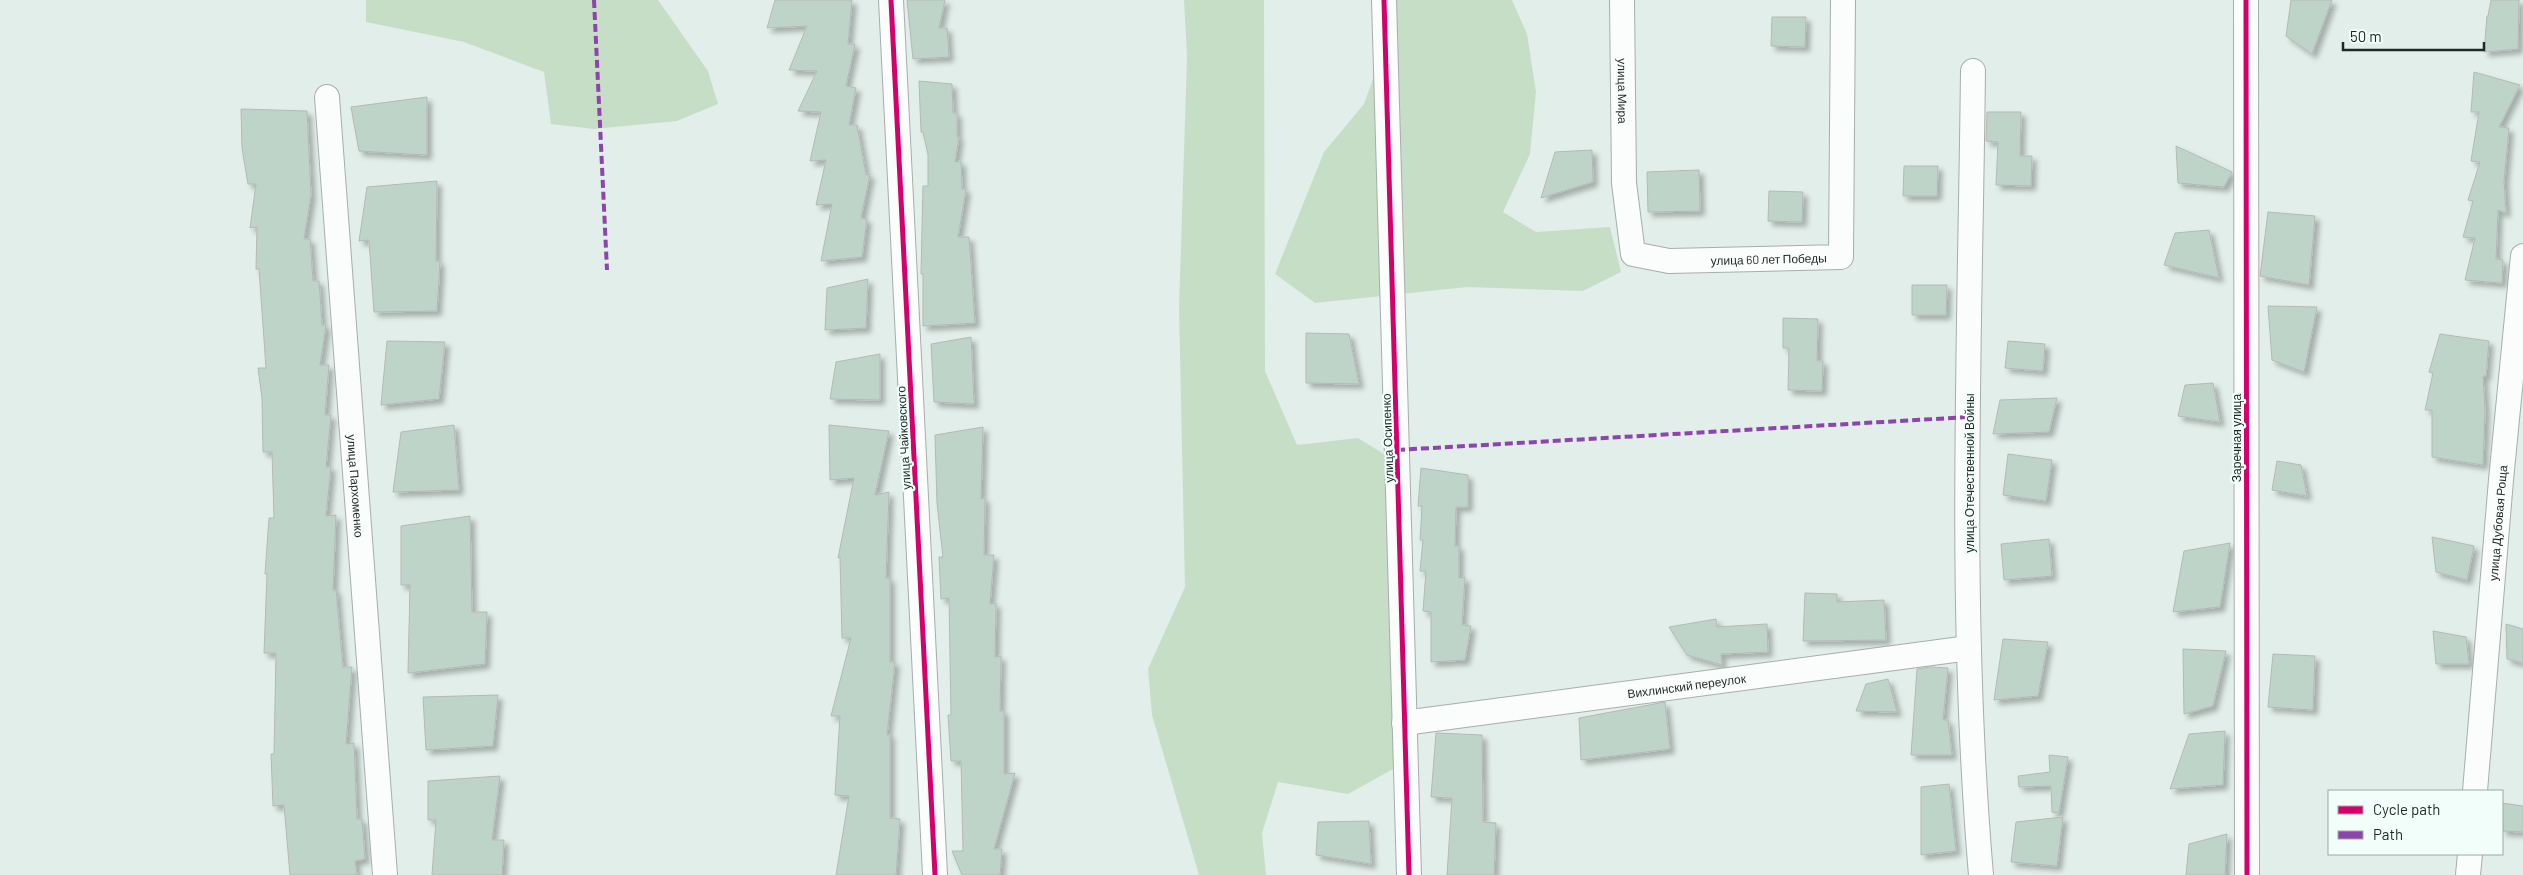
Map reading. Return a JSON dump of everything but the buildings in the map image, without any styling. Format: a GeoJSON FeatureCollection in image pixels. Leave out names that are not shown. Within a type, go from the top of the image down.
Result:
{"type":"FeatureCollection","features":[{"type":"Feature","properties":{"kind":"street","name":"улица Чайковского"},"geometry":{"type":"LineString","coordinates":[[891,0],[935,875]]}},
{"type":"Feature","properties":{"kind":"street","name":"улица Осипенко"},"geometry":{"type":"LineString","coordinates":[[1384,0],[1408,875]]}},
{"type":"Feature","properties":{"kind":"street","name":"улица Мира"},"geometry":{"type":"LineString","coordinates":[[1622,0],[1624,183]]}},
{"type":"Feature","properties":{"kind":"street","name":"улица 60 лет Победы"},"geometry":{"type":"LineString","coordinates":[[1624,183],[1633,254],[1669,261],[1841,257],[1843,0]]}},
{"type":"Feature","properties":{"kind":"street","name":"Заречная улица"},"geometry":{"type":"LineString","coordinates":[[2246,0],[2246,875]]}},
{"type":"Feature","properties":{"kind":"street","name":"улица Отечественной Войны"},"geometry":{"type":"LineString","coordinates":[[1974,70],[1969,417],[1969,648],[1975,874]]}},
{"type":"Feature","properties":{"kind":"street","name":"улица Пархоменко"},"geometry":{"type":"LineString","coordinates":[[327,97],[384,875]]}},
{"type":"Feature","properties":{"kind":"street","name":"улица Дубовая Роща"},"geometry":{"type":"LineString","coordinates":[[2475,790],[2501,480],[2523,256]]}},
{"type":"Feature","properties":{"kind":"street","name":"Вихлинский переулок"},"geometry":{"type":"LineString","coordinates":[[1404,723],[1969,648]]}},
{"type":"Feature","properties":{"kind":"street"},"geometry":{"type":"LineString","coordinates":[[2468,875],[2470,855]]}},
{"type":"Feature","properties":{"kind":"green space"},"geometry":{"type":"Polygon","coordinates":[[[366,0],[658,0],[708,71],[718,104],[677,121],[594,129],[551,124],[544,72],[464,42],[366,22],[366,0]]]}},
{"type":"Feature","properties":{"kind":"green space"},"geometry":{"type":"Polygon","coordinates":[[[1184,0],[1264,0],[1265,371],[1297,445],[1358,438],[1405,467],[1393,769],[1348,794],[1278,782],[1262,833],[1266,875],[1199,875],[1152,715],[1148,669],[1185,587],[1179,308],[1187,57],[1184,0]]]}},
{"type":"Feature","properties":{"kind":"green space"},"geometry":{"type":"Polygon","coordinates":[[[1379,0],[1512,0],[1527,34],[1536,92],[1530,154],[1503,212],[1536,232],[1610,227],[1621,272],[1583,291],[1467,287],[1315,303],[1275,274],[1324,152],[1364,104],[1385,46],[1379,0]]]}},
{"type":"Feature","properties":{"kind":"marked path"},"geometry":{"type":"LineString","coordinates":[[594,0],[607,270]]}},
{"type":"Feature","properties":{"kind":"marked path"},"geometry":{"type":"LineString","coordinates":[[1397,450],[1969,417]]}},
{"type":"Feature","properties":{"kind":"cycle path"},"geometry":{"type":"LineString","coordinates":[[891,0],[935,875]]}},
{"type":"Feature","properties":{"kind":"cycle path"},"geometry":{"type":"LineString","coordinates":[[1384,0],[1409,875]]}},
{"type":"Feature","properties":{"kind":"cycle path"},"geometry":{"type":"LineString","coordinates":[[2246,0],[2247,875]]}}]}
